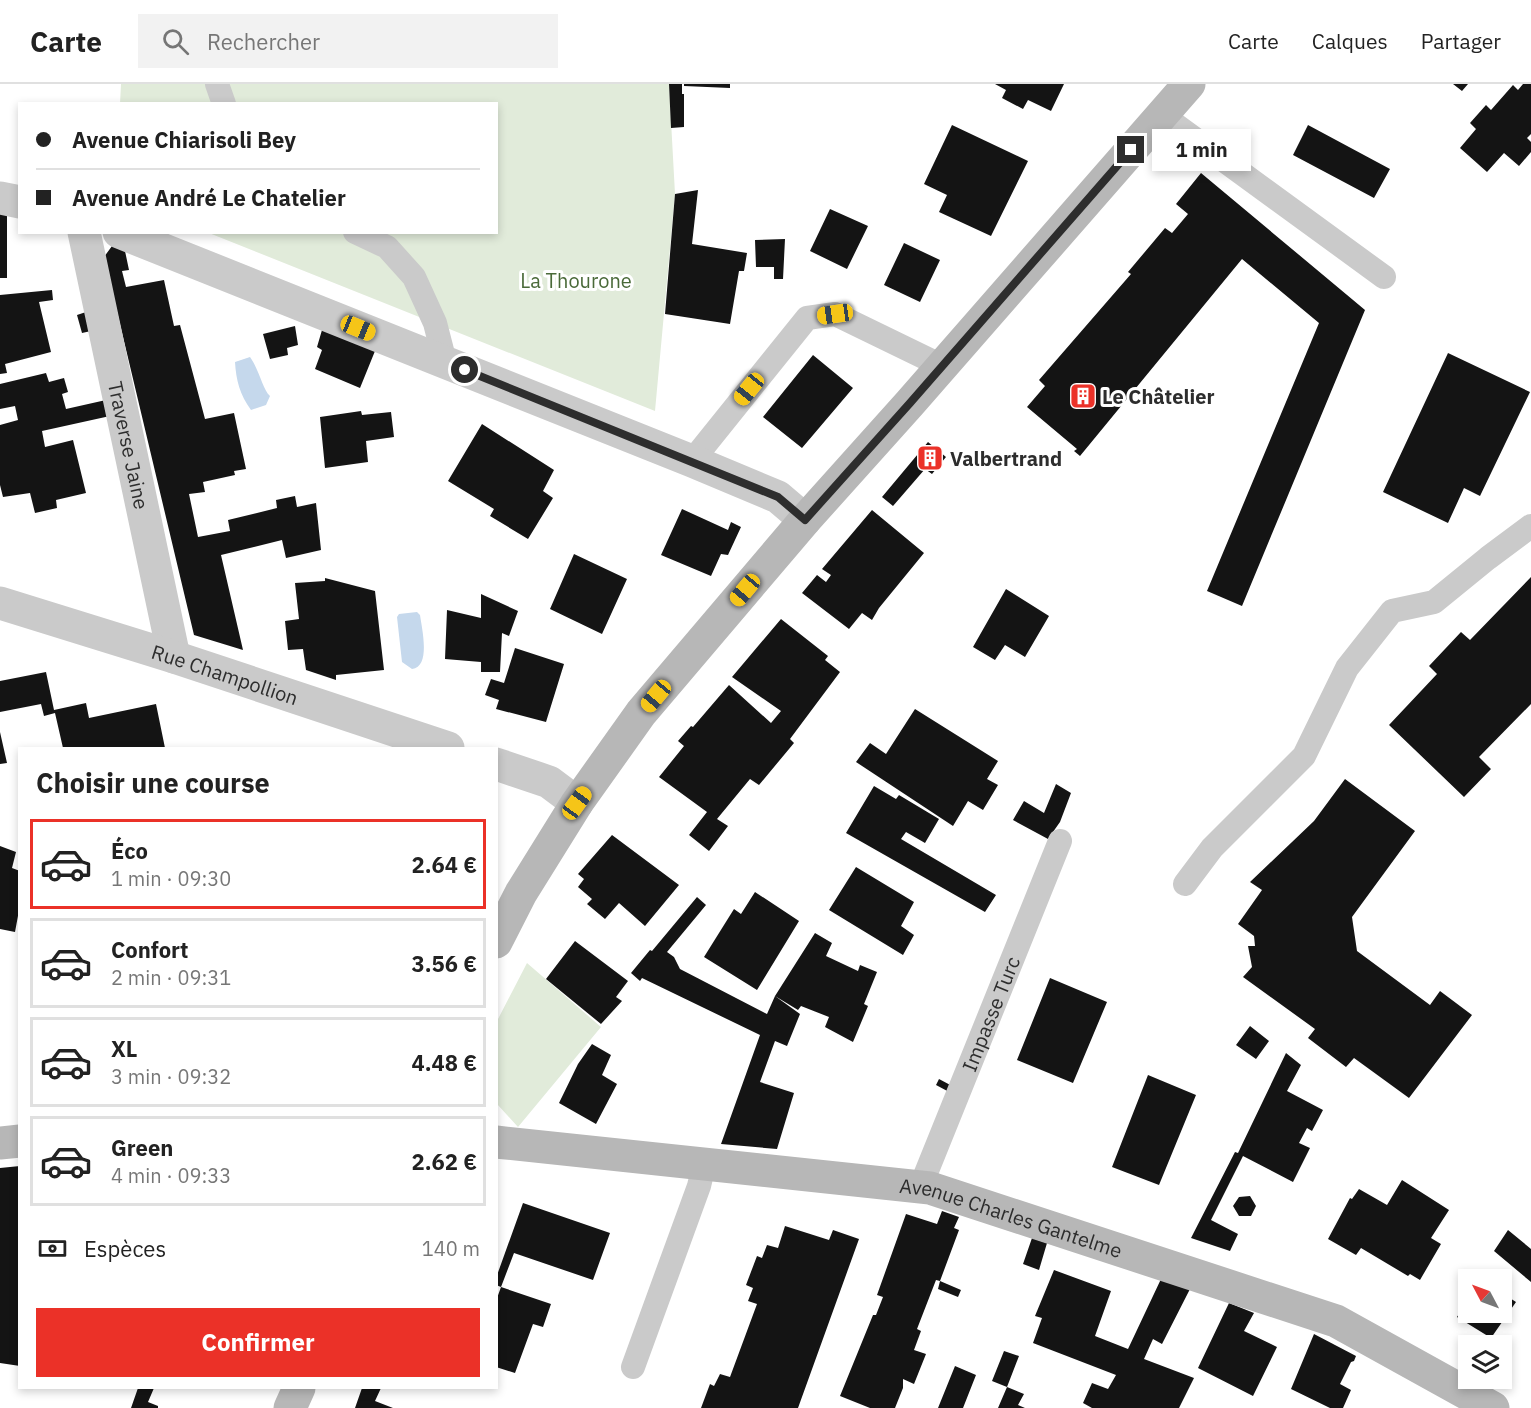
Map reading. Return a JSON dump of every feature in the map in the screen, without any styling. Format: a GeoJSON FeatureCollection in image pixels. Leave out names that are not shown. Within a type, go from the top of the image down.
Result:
{"type":"FeatureCollection","features":[{"type":"Feature","properties":{"kind":"main road"},"geometry":{"type":"LineString","coordinates":[[498,938],[522,893],[577,803],[641,713],[805,520],[1189,84]]}},
{"type":"Feature","properties":{"kind":"main road"},"geometry":{"type":"LineString","coordinates":[[0,1143],[18,1141]]}},
{"type":"Feature","properties":{"kind":"main road","name":"Avenue Charles Gantelme"},"geometry":{"type":"LineString","coordinates":[[498,1142],[930,1188],[1336,1321],[1493,1408]]}},
{"type":"Feature","properties":{"kind":"main road"},"geometry":{"type":"LineString","coordinates":[[290,1408],[298,1389]]}},
{"type":"Feature","properties":{"kind":"street"},"geometry":{"type":"LineString","coordinates":[[0,198],[18,202]]}},
{"type":"Feature","properties":{"kind":"street","name":"Traverse Jaine"},"geometry":{"type":"LineString","coordinates":[[84,234],[174,657]]}},
{"type":"Feature","properties":{"kind":"street"},"geometry":{"type":"LineString","coordinates":[[124,234],[778,497],[805,520]]}},
{"type":"Feature","properties":{"kind":"street","name":"Rue Champollion"},"geometry":{"type":"LineString","coordinates":[[0,603],[174,657],[445,747]]}},
{"type":"Feature","properties":{"kind":"street"},"geometry":{"type":"LineString","coordinates":[[498,765],[549,782],[577,803]]}},
{"type":"Feature","properties":{"kind":"lane"},"geometry":{"type":"LineString","coordinates":[[217,84],[223,102]]}},
{"type":"Feature","properties":{"kind":"lane"},"geometry":{"type":"LineString","coordinates":[[1162,115],[1384,277]]}},
{"type":"Feature","properties":{"kind":"lane"},"geometry":{"type":"LineString","coordinates":[[360,234],[387,247],[414,277],[435,323],[445,362]]}},
{"type":"Feature","properties":{"kind":"lane"},"geometry":{"type":"LineString","coordinates":[[692,461],[807,318],[835,314],[942,366]]}},
{"type":"Feature","properties":{"kind":"lane"},"geometry":{"type":"LineString","coordinates":[[1185,884],[1212,848],[1304,756],[1347,668],[1392,611],[1434,602],[1531,526]]}},
{"type":"Feature","properties":{"kind":"lane","name":"Impasse Turc"},"geometry":{"type":"LineString","coordinates":[[921,1188],[1060,841]]}},
{"type":"Feature","properties":{"kind":"lane"},"geometry":{"type":"LineString","coordinates":[[633,1367],[699,1186],[704,1165]]}},
{"type":"Feature","properties":{"kind":"green space","name":"La Thourone"},"geometry":{"type":"Polygon","coordinates":[[[121,84],[669,84],[675,194],[655,411],[212,234],[498,234],[498,102],[120,102],[121,84]]]}},
{"type":"Feature","properties":{"kind":"green space"},"geometry":{"type":"Polygon","coordinates":[[[527,963],[601,1027],[518,1127],[498,1105],[498,1019],[527,963]]]}},
{"type":"Feature","properties":{"kind":"water"},"geometry":{"type":"Polygon","coordinates":[[[250,357],[270,396],[266,405],[251,410],[239,387],[235,362],[250,357]]]}},
{"type":"Feature","properties":{"kind":"water"},"geometry":{"type":"Polygon","coordinates":[[[417,612],[420,615],[424,646],[422,662],[418,667],[412,669],[402,662],[397,617],[399,614],[417,612]]]}},
{"type":"Feature","properties":{"kind":"building"},"geometry":{"type":"Polygon","coordinates":[[[669,84],[682,84],[684,127],[671,128],[669,84]]]}},
{"type":"Feature","properties":{"kind":"building"},"geometry":{"type":"Polygon","coordinates":[[[684,84],[730,84],[730,88],[684,86],[684,84]]]}},
{"type":"Feature","properties":{"kind":"building"},"geometry":{"type":"Polygon","coordinates":[[[995,84],[1064,84],[1051,111],[1028,100],[1023,109],[1002,98],[1006,90],[995,84]]]}},
{"type":"Feature","properties":{"kind":"building"},"geometry":{"type":"Polygon","coordinates":[[[1453,84],[1468,84],[1462,91],[1453,84]]]}},
{"type":"Feature","properties":{"kind":"building"},"geometry":{"type":"Polygon","coordinates":[[[1523,84],[1531,84],[1531,134],[1527,138],[1531,142],[1531,152],[1519,166],[1504,153],[1487,172],[1460,148],[1476,129],[1470,123],[1486,105],[1491,110],[1513,85],[1518,90],[1523,84]]]}},
{"type":"Feature","properties":{"kind":"building"},"geometry":{"type":"Polygon","coordinates":[[[952,125],[1028,161],[991,236],[939,212],[947,195],[924,184],[952,125]]]}},
{"type":"Feature","properties":{"kind":"building"},"geometry":{"type":"Polygon","coordinates":[[[1308,125],[1390,169],[1374,198],[1293,155],[1308,125]]]}},
{"type":"Feature","properties":{"kind":"building","name":"Le Châtelier"},"geometry":{"type":"Polygon","coordinates":[[[1201,173],[1365,310],[1242,606],[1207,591],[1319,323],[1242,259],[1080,456],[1074,451],[1077,449],[1027,407],[1045,386],[1039,380],[1131,274],[1128,272],[1165,228],[1172,233],[1188,214],[1176,204],[1201,173]]]}},
{"type":"Feature","properties":{"kind":"building"},"geometry":{"type":"Polygon","coordinates":[[[698,190],[692,244],[747,253],[744,271],[739,271],[730,324],[665,314],[675,194],[698,190]]]}},
{"type":"Feature","properties":{"kind":"building"},"geometry":{"type":"Polygon","coordinates":[[[830,209],[868,226],[847,269],[810,251],[830,209]]]}},
{"type":"Feature","properties":{"kind":"building"},"geometry":{"type":"Polygon","coordinates":[[[0,214],[7,214],[7,278],[0,278],[0,214]]]}},
{"type":"Feature","properties":{"kind":"building"},"geometry":{"type":"Polygon","coordinates":[[[785,239],[783,279],[774,279],[774,267],[756,267],[755,240],[785,239]]]}},
{"type":"Feature","properties":{"kind":"building"},"geometry":{"type":"Polygon","coordinates":[[[904,243],[940,260],[920,302],[884,285],[904,243]]]}},
{"type":"Feature","properties":{"kind":"building"},"geometry":{"type":"Polygon","coordinates":[[[112,246],[125,251],[129,270],[122,271],[126,287],[164,280],[174,326],[180,325],[205,419],[234,413],[246,469],[234,471],[235,475],[203,482],[205,492],[189,494],[198,537],[230,531],[228,520],[277,508],[276,500],[295,496],[297,507],[316,503],[321,550],[286,558],[282,540],[221,555],[243,650],[194,635],[104,257],[112,246]]]}},
{"type":"Feature","properties":{"kind":"building"},"geometry":{"type":"Polygon","coordinates":[[[52,290],[53,300],[39,302],[51,352],[5,364],[7,373],[0,374],[0,295],[52,290]]]}},
{"type":"Feature","properties":{"kind":"building"},"geometry":{"type":"Polygon","coordinates":[[[86,312],[91,331],[82,333],[77,315],[86,312]]]}},
{"type":"Feature","properties":{"kind":"building"},"geometry":{"type":"Polygon","coordinates":[[[295,326],[298,345],[287,348],[288,355],[270,359],[263,334],[295,326]]]}},
{"type":"Feature","properties":{"kind":"building"},"geometry":{"type":"Polygon","coordinates":[[[322,330],[375,351],[360,388],[315,369],[322,350],[317,347],[322,330]]]}},
{"type":"Feature","properties":{"kind":"building"},"geometry":{"type":"Polygon","coordinates":[[[1448,353],[1530,392],[1480,496],[1464,488],[1448,523],[1383,492],[1448,353]]]}},
{"type":"Feature","properties":{"kind":"building"},"geometry":{"type":"Polygon","coordinates":[[[813,355],[853,388],[802,448],[763,417],[813,355]]]}},
{"type":"Feature","properties":{"kind":"building"},"geometry":{"type":"Polygon","coordinates":[[[46,373],[49,382],[64,378],[68,392],[62,394],[66,409],[106,400],[110,416],[42,431],[45,447],[73,440],[86,493],[56,500],[57,508],[35,513],[30,493],[3,497],[0,485],[0,425],[18,420],[15,406],[0,409],[0,384],[46,373]]]}},
{"type":"Feature","properties":{"kind":"building"},"geometry":{"type":"Polygon","coordinates":[[[361,411],[362,415],[391,412],[394,437],[366,441],[368,462],[325,468],[320,417],[361,411]]]}},
{"type":"Feature","properties":{"kind":"building"},"geometry":{"type":"Polygon","coordinates":[[[482,424],[554,470],[543,491],[553,498],[528,539],[490,516],[494,509],[448,481],[482,424]]]}},
{"type":"Feature","properties":{"kind":"building"},"geometry":{"type":"Polygon","coordinates":[[[928,442],[946,457],[932,474],[925,469],[893,506],[882,497],[928,442]]]}},
{"type":"Feature","properties":{"kind":"building"},"geometry":{"type":"Polygon","coordinates":[[[682,509],[728,530],[731,522],[741,527],[728,555],[721,554],[711,576],[661,555],[682,509]]]}},
{"type":"Feature","properties":{"kind":"building"},"geometry":{"type":"Polygon","coordinates":[[[872,510],[924,553],[879,608],[872,620],[862,613],[849,629],[802,593],[817,575],[826,582],[831,575],[822,569],[872,510]]]}},
{"type":"Feature","properties":{"kind":"building"},"geometry":{"type":"Polygon","coordinates":[[[574,554],[627,579],[602,634],[550,609],[574,554]]]}},
{"type":"Feature","properties":{"kind":"building"},"geometry":{"type":"Polygon","coordinates":[[[1531,577],[1531,704],[1479,757],[1491,769],[1464,797],[1389,725],[1437,674],[1429,666],[1461,632],[1470,640],[1531,577]]]}},
{"type":"Feature","properties":{"kind":"building"},"geometry":{"type":"Polygon","coordinates":[[[325,578],[375,591],[384,670],[336,675],[336,680],[306,670],[303,649],[288,650],[285,621],[299,619],[295,583],[325,581],[325,578]]]}},
{"type":"Feature","properties":{"kind":"building"},"geometry":{"type":"Polygon","coordinates":[[[1006,589],[1049,616],[1025,657],[1005,645],[995,660],[973,647],[1006,589]]]}},
{"type":"Feature","properties":{"kind":"building"},"geometry":{"type":"Polygon","coordinates":[[[481,594],[518,611],[509,636],[502,633],[500,672],[481,672],[481,662],[445,659],[447,610],[481,618],[481,594]]]}},
{"type":"Feature","properties":{"kind":"building"},"geometry":{"type":"Polygon","coordinates":[[[781,619],[828,656],[825,660],[840,672],[790,739],[794,743],[759,785],[750,779],[717,819],[728,826],[709,851],[689,835],[707,812],[659,777],[684,746],[678,741],[729,685],[771,723],[781,711],[732,677],[781,619]]]}},
{"type":"Feature","properties":{"kind":"building"},"geometry":{"type":"Polygon","coordinates":[[[515,648],[564,664],[546,722],[496,709],[499,700],[485,695],[491,679],[504,683],[515,648]]]}},
{"type":"Feature","properties":{"kind":"building"},"geometry":{"type":"Polygon","coordinates":[[[46,672],[54,710],[86,703],[89,718],[156,704],[165,747],[63,747],[55,713],[44,716],[41,704],[0,712],[0,681],[46,672]]]}},
{"type":"Feature","properties":{"kind":"building"},"geometry":{"type":"Polygon","coordinates":[[[915,709],[998,761],[987,779],[998,785],[983,810],[968,801],[953,826],[856,762],[870,743],[886,754],[915,709]]]}},
{"type":"Feature","properties":{"kind":"building"},"geometry":{"type":"Polygon","coordinates":[[[0,732],[7,763],[0,764],[0,732]]]}},
{"type":"Feature","properties":{"kind":"building"},"geometry":{"type":"Polygon","coordinates":[[[1345,779],[1415,831],[1352,917],[1357,951],[1430,1005],[1440,991],[1472,1015],[1409,1098],[1354,1058],[1346,1067],[1308,1038],[1315,1029],[1243,977],[1252,967],[1248,946],[1255,946],[1254,936],[1238,924],[1262,890],[1250,882],[1314,821],[1345,779]]]}},
{"type":"Feature","properties":{"kind":"building"},"geometry":{"type":"Polygon","coordinates":[[[1056,784],[1071,793],[1060,822],[1048,839],[1013,820],[1024,801],[1044,813],[1056,784]]]}},
{"type":"Feature","properties":{"kind":"building"},"geometry":{"type":"Polygon","coordinates":[[[874,786],[896,799],[899,795],[939,819],[925,843],[906,832],[901,839],[996,895],[985,912],[846,833],[874,786]]]}},
{"type":"Feature","properties":{"kind":"building"},"geometry":{"type":"Polygon","coordinates":[[[612,835],[679,885],[645,926],[619,903],[605,919],[587,904],[592,899],[578,887],[584,879],[578,874],[612,835]]]}},
{"type":"Feature","properties":{"kind":"building"},"geometry":{"type":"Polygon","coordinates":[[[0,846],[16,852],[12,868],[18,870],[18,916],[15,932],[0,929],[0,846]]]}},
{"type":"Feature","properties":{"kind":"building"},"geometry":{"type":"Polygon","coordinates":[[[856,867],[914,902],[901,926],[914,935],[903,955],[829,910],[856,867]]]}},
{"type":"Feature","properties":{"kind":"building"},"geometry":{"type":"Polygon","coordinates":[[[755,892],[799,921],[757,990],[704,957],[734,909],[741,914],[755,892]]]}},
{"type":"Feature","properties":{"kind":"building"},"geometry":{"type":"Polygon","coordinates":[[[697,897],[706,905],[667,952],[674,957],[680,969],[767,1014],[775,996],[800,1014],[787,1046],[775,1041],[760,1082],[794,1093],[777,1149],[721,1144],[760,1035],[642,978],[640,981],[631,973],[697,897]]]}},
{"type":"Feature","properties":{"kind":"building"},"geometry":{"type":"Polygon","coordinates":[[[815,933],[832,943],[826,956],[858,971],[860,965],[877,972],[864,1004],[868,1006],[853,1042],[825,1027],[829,1017],[801,1006],[798,1010],[775,996],[815,933]]]}},
{"type":"Feature","properties":{"kind":"building"},"geometry":{"type":"Polygon","coordinates":[[[575,941],[628,981],[616,997],[622,1001],[601,1024],[546,979],[575,941]]]}},
{"type":"Feature","properties":{"kind":"building"},"geometry":{"type":"Polygon","coordinates":[[[1050,978],[1107,1002],[1073,1083],[1017,1060],[1050,978]]]}},
{"type":"Feature","properties":{"kind":"building"},"geometry":{"type":"Polygon","coordinates":[[[1250,1026],[1269,1041],[1256,1059],[1236,1045],[1250,1026]]]}},
{"type":"Feature","properties":{"kind":"building"},"geometry":{"type":"Polygon","coordinates":[[[592,1044],[611,1055],[602,1075],[617,1084],[596,1124],[559,1103],[578,1064],[592,1044]]]}},
{"type":"Feature","properties":{"kind":"building"},"geometry":{"type":"Polygon","coordinates":[[[1286,1053],[1301,1065],[1287,1091],[1323,1110],[1312,1131],[1307,1128],[1299,1143],[1310,1148],[1293,1182],[1243,1156],[1211,1220],[1238,1234],[1230,1251],[1191,1238],[1235,1152],[1238,1153],[1286,1053]]]}},
{"type":"Feature","properties":{"kind":"building"},"geometry":{"type":"Polygon","coordinates":[[[1148,1075],[1196,1095],[1159,1185],[1112,1167],[1148,1075]]]}},
{"type":"Feature","properties":{"kind":"building"},"geometry":{"type":"Polygon","coordinates":[[[939,1079],[954,1087],[951,1093],[936,1085],[939,1079]]]}},
{"type":"Feature","properties":{"kind":"building"},"geometry":{"type":"Polygon","coordinates":[[[18,1166],[18,1366],[0,1363],[0,1168],[18,1166]]]}},
{"type":"Feature","properties":{"kind":"building"},"geometry":{"type":"Polygon","coordinates":[[[1402,1180],[1449,1210],[1431,1238],[1441,1244],[1420,1280],[1410,1274],[1408,1276],[1361,1248],[1356,1255],[1328,1239],[1350,1198],[1352,1199],[1359,1189],[1387,1205],[1402,1180]]]}},
{"type":"Feature","properties":{"kind":"building"},"geometry":{"type":"Polygon","coordinates":[[[1250,1196],[1256,1206],[1251,1216],[1239,1216],[1233,1206],[1239,1197],[1250,1196]]]}},
{"type":"Feature","properties":{"kind":"building"},"geometry":{"type":"Polygon","coordinates":[[[523,1203],[610,1233],[593,1280],[514,1253],[501,1287],[498,1286],[498,1272],[523,1203]]]}},
{"type":"Feature","properties":{"kind":"building"},"geometry":{"type":"Polygon","coordinates":[[[942,1211],[959,1217],[954,1228],[959,1230],[940,1281],[936,1280],[917,1329],[921,1331],[914,1350],[926,1354],[914,1384],[903,1379],[903,1388],[895,1408],[870,1408],[840,1396],[873,1315],[876,1315],[883,1297],[877,1295],[906,1214],[937,1224],[942,1211]]]}},
{"type":"Feature","properties":{"kind":"building"},"geometry":{"type":"Polygon","coordinates":[[[785,1226],[829,1240],[833,1230],[859,1239],[798,1408],[701,1408],[710,1384],[714,1386],[720,1374],[730,1377],[757,1304],[748,1301],[753,1288],[746,1285],[757,1256],[762,1258],[767,1245],[778,1248],[785,1226]]]}},
{"type":"Feature","properties":{"kind":"building"},"geometry":{"type":"Polygon","coordinates":[[[1508,1230],[1531,1249],[1531,1282],[1494,1251],[1508,1230]]]}},
{"type":"Feature","properties":{"kind":"building"},"geometry":{"type":"Polygon","coordinates":[[[1032,1238],[1047,1243],[1039,1270],[1023,1264],[1032,1238]]]}},
{"type":"Feature","properties":{"kind":"building"},"geometry":{"type":"Polygon","coordinates":[[[1054,1270],[1111,1291],[1095,1336],[1128,1349],[1161,1279],[1190,1289],[1162,1344],[1153,1339],[1144,1359],[1194,1378],[1179,1408],[1092,1408],[1083,1403],[1092,1383],[1108,1389],[1116,1375],[1033,1343],[1042,1318],[1035,1316],[1054,1270]]]}},
{"type":"Feature","properties":{"kind":"building"},"geometry":{"type":"Polygon","coordinates":[[[940,1281],[961,1290],[958,1297],[938,1289],[940,1281]]]}},
{"type":"Feature","properties":{"kind":"building"},"geometry":{"type":"Polygon","coordinates":[[[501,1287],[551,1304],[543,1327],[533,1324],[515,1373],[498,1368],[498,1295],[501,1287]]]}},
{"type":"Feature","properties":{"kind":"building"},"geometry":{"type":"Polygon","coordinates":[[[1229,1303],[1254,1313],[1244,1331],[1277,1347],[1253,1396],[1198,1368],[1229,1303]]]}},
{"type":"Feature","properties":{"kind":"building"},"geometry":{"type":"Polygon","coordinates":[[[1467,1323],[1501,1323],[1493,1335],[1486,1335],[1467,1323]]]}},
{"type":"Feature","properties":{"kind":"building"},"geometry":{"type":"Polygon","coordinates":[[[1314,1334],[1356,1356],[1340,1384],[1351,1390],[1343,1408],[1330,1408],[1291,1389],[1314,1334]]]}},
{"type":"Feature","properties":{"kind":"building"},"geometry":{"type":"Polygon","coordinates":[[[1004,1351],[1019,1356],[1007,1387],[992,1381],[1004,1351]]]}},
{"type":"Feature","properties":{"kind":"building"},"geometry":{"type":"Polygon","coordinates":[[[955,1366],[976,1375],[963,1408],[938,1408],[955,1366]]]}},
{"type":"Feature","properties":{"kind":"building"},"geometry":{"type":"Polygon","coordinates":[[[1007,1387],[1024,1394],[1018,1405],[1025,1408],[998,1408],[1007,1387]]]}},
{"type":"Feature","properties":{"kind":"building"},"geometry":{"type":"Polygon","coordinates":[[[138,1389],[154,1389],[148,1402],[158,1408],[131,1408],[138,1389]]]}},
{"type":"Feature","properties":{"kind":"building"},"geometry":{"type":"Polygon","coordinates":[[[362,1389],[381,1389],[375,1401],[393,1408],[355,1408],[362,1389]]]}},
{"type":"Feature","properties":{"kind":"place","name":"Le Châtelier"},"geometry":{"type":"Point","coordinates":[1083,396]}},
{"type":"Feature","properties":{"kind":"place","name":"Valbertrand"},"geometry":{"type":"Point","coordinates":[930,458]}},
{"type":"Feature","properties":{"kind":"route"},"geometry":{"type":"LineString","coordinates":[[465,370],[778,497],[805,520],[1131,150]]}}]}
